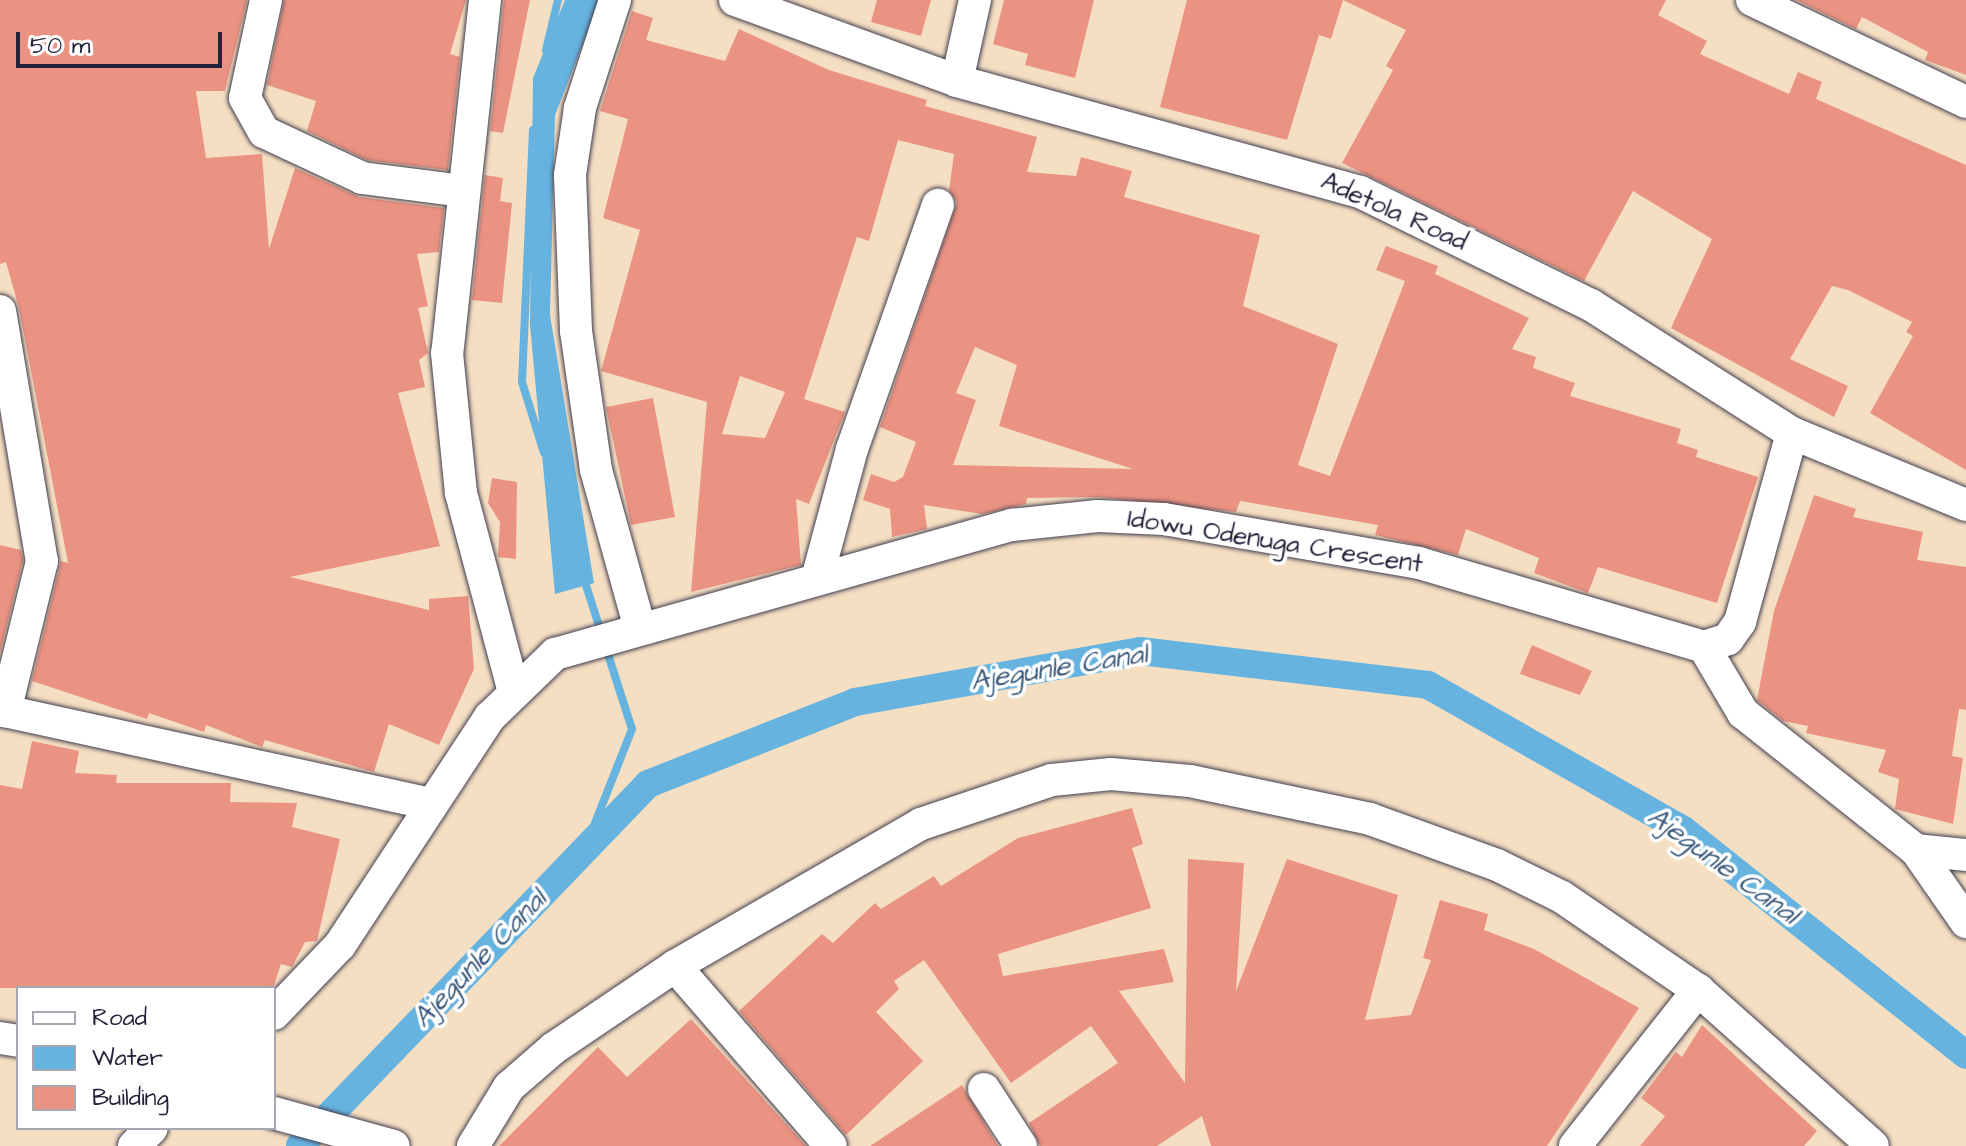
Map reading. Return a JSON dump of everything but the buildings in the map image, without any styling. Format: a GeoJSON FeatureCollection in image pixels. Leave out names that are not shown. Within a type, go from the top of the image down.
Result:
{"type":"FeatureCollection","features":[{"type":"Feature","properties":{"kind":"street"},"geometry":{"type":"LineString","coordinates":[[266,0],[245,98],[264,132],[362,178],[464,191]]}},
{"type":"Feature","properties":{"kind":"street"},"geometry":{"type":"LineString","coordinates":[[485,0],[447,353],[454,447],[513,688]]}},
{"type":"Feature","properties":{"kind":"street"},"geometry":{"type":"LineString","coordinates":[[615,0],[580,108],[570,175],[576,331],[624,630]]}},
{"type":"Feature","properties":{"kind":"street","name":"Adetola Road"},"geometry":{"type":"LineString","coordinates":[[735,0],[957,81],[1360,192],[1591,305],[1792,433],[1966,505]]}},
{"type":"Feature","properties":{"kind":"street"},"geometry":{"type":"LineString","coordinates":[[957,81],[975,0]]}},
{"type":"Feature","properties":{"kind":"street"},"geometry":{"type":"LineString","coordinates":[[1752,0],[1966,102]]}},
{"type":"Feature","properties":{"kind":"street"},"geometry":{"type":"LineString","coordinates":[[818,575],[875,378],[938,205]]}},
{"type":"Feature","properties":{"kind":"street"},"geometry":{"type":"LineString","coordinates":[[0,311],[42,561],[3,711],[432,804]]}},
{"type":"Feature","properties":{"kind":"street"},"geometry":{"type":"LineString","coordinates":[[1792,433],[1740,622],[1728,639],[1704,647],[1743,713],[1916,850],[1966,922]]}},
{"type":"Feature","properties":{"kind":"street","name":"Idowu Odenuga Crescent"},"geometry":{"type":"LineString","coordinates":[[276,1012],[340,945],[432,804],[513,688],[555,654],[624,630],[818,575],[1012,525],[1164,519],[1480,577],[1704,647]]}},
{"type":"Feature","properties":{"kind":"street"},"geometry":{"type":"LineString","coordinates":[[473,1146],[509,1087],[531,1067],[599,1013],[675,966],[921,824],[1052,780],[1111,774],[1190,781],[1370,819],[1435,841],[1562,897],[1698,990],[1873,1146]]}},
{"type":"Feature","properties":{"kind":"street"},"geometry":{"type":"LineString","coordinates":[[1916,850],[1966,855]]}},
{"type":"Feature","properties":{"kind":"street"},"geometry":{"type":"LineString","coordinates":[[675,966],[831,1146]]}},
{"type":"Feature","properties":{"kind":"street"},"geometry":{"type":"LineString","coordinates":[[1575,1146],[1698,990]]}},
{"type":"Feature","properties":{"kind":"street"},"geometry":{"type":"LineString","coordinates":[[984,1089],[1021,1146]]}},
{"type":"Feature","properties":{"kind":"street"},"geometry":{"type":"LineString","coordinates":[[276,1114],[394,1146]]}},
{"type":"Feature","properties":{"kind":"street"},"geometry":{"type":"LineString","coordinates":[[134,1146],[150,1130]]}},
{"type":"Feature","properties":{"kind":"water"},"geometry":{"type":"Polygon","coordinates":[[[565,0],[600,0],[555,115],[550,315],[594,583],[555,594],[530,325],[533,78],[565,0]]]}},
{"type":"Feature","properties":{"kind":"waterway"},"geometry":{"type":"LineString","coordinates":[[546,50],[558,0]]}},
{"type":"Feature","properties":{"kind":"waterway"},"geometry":{"type":"LineString","coordinates":[[533,130],[522,382],[544,453]]}},
{"type":"Feature","properties":{"kind":"waterway"},"geometry":{"type":"LineString","coordinates":[[583,576],[601,632]]}},
{"type":"Feature","properties":{"kind":"waterway"},"geometry":{"type":"LineString","coordinates":[[584,851],[632,729],[605,645]]}},
{"type":"Feature","properties":{"kind":"waterway","name":"Ajegunle Canal"},"geometry":{"type":"LineString","coordinates":[[300,1146],[648,784],[855,702],[1140,651],[1428,685],[1682,829],[1966,1055]]}}]}
